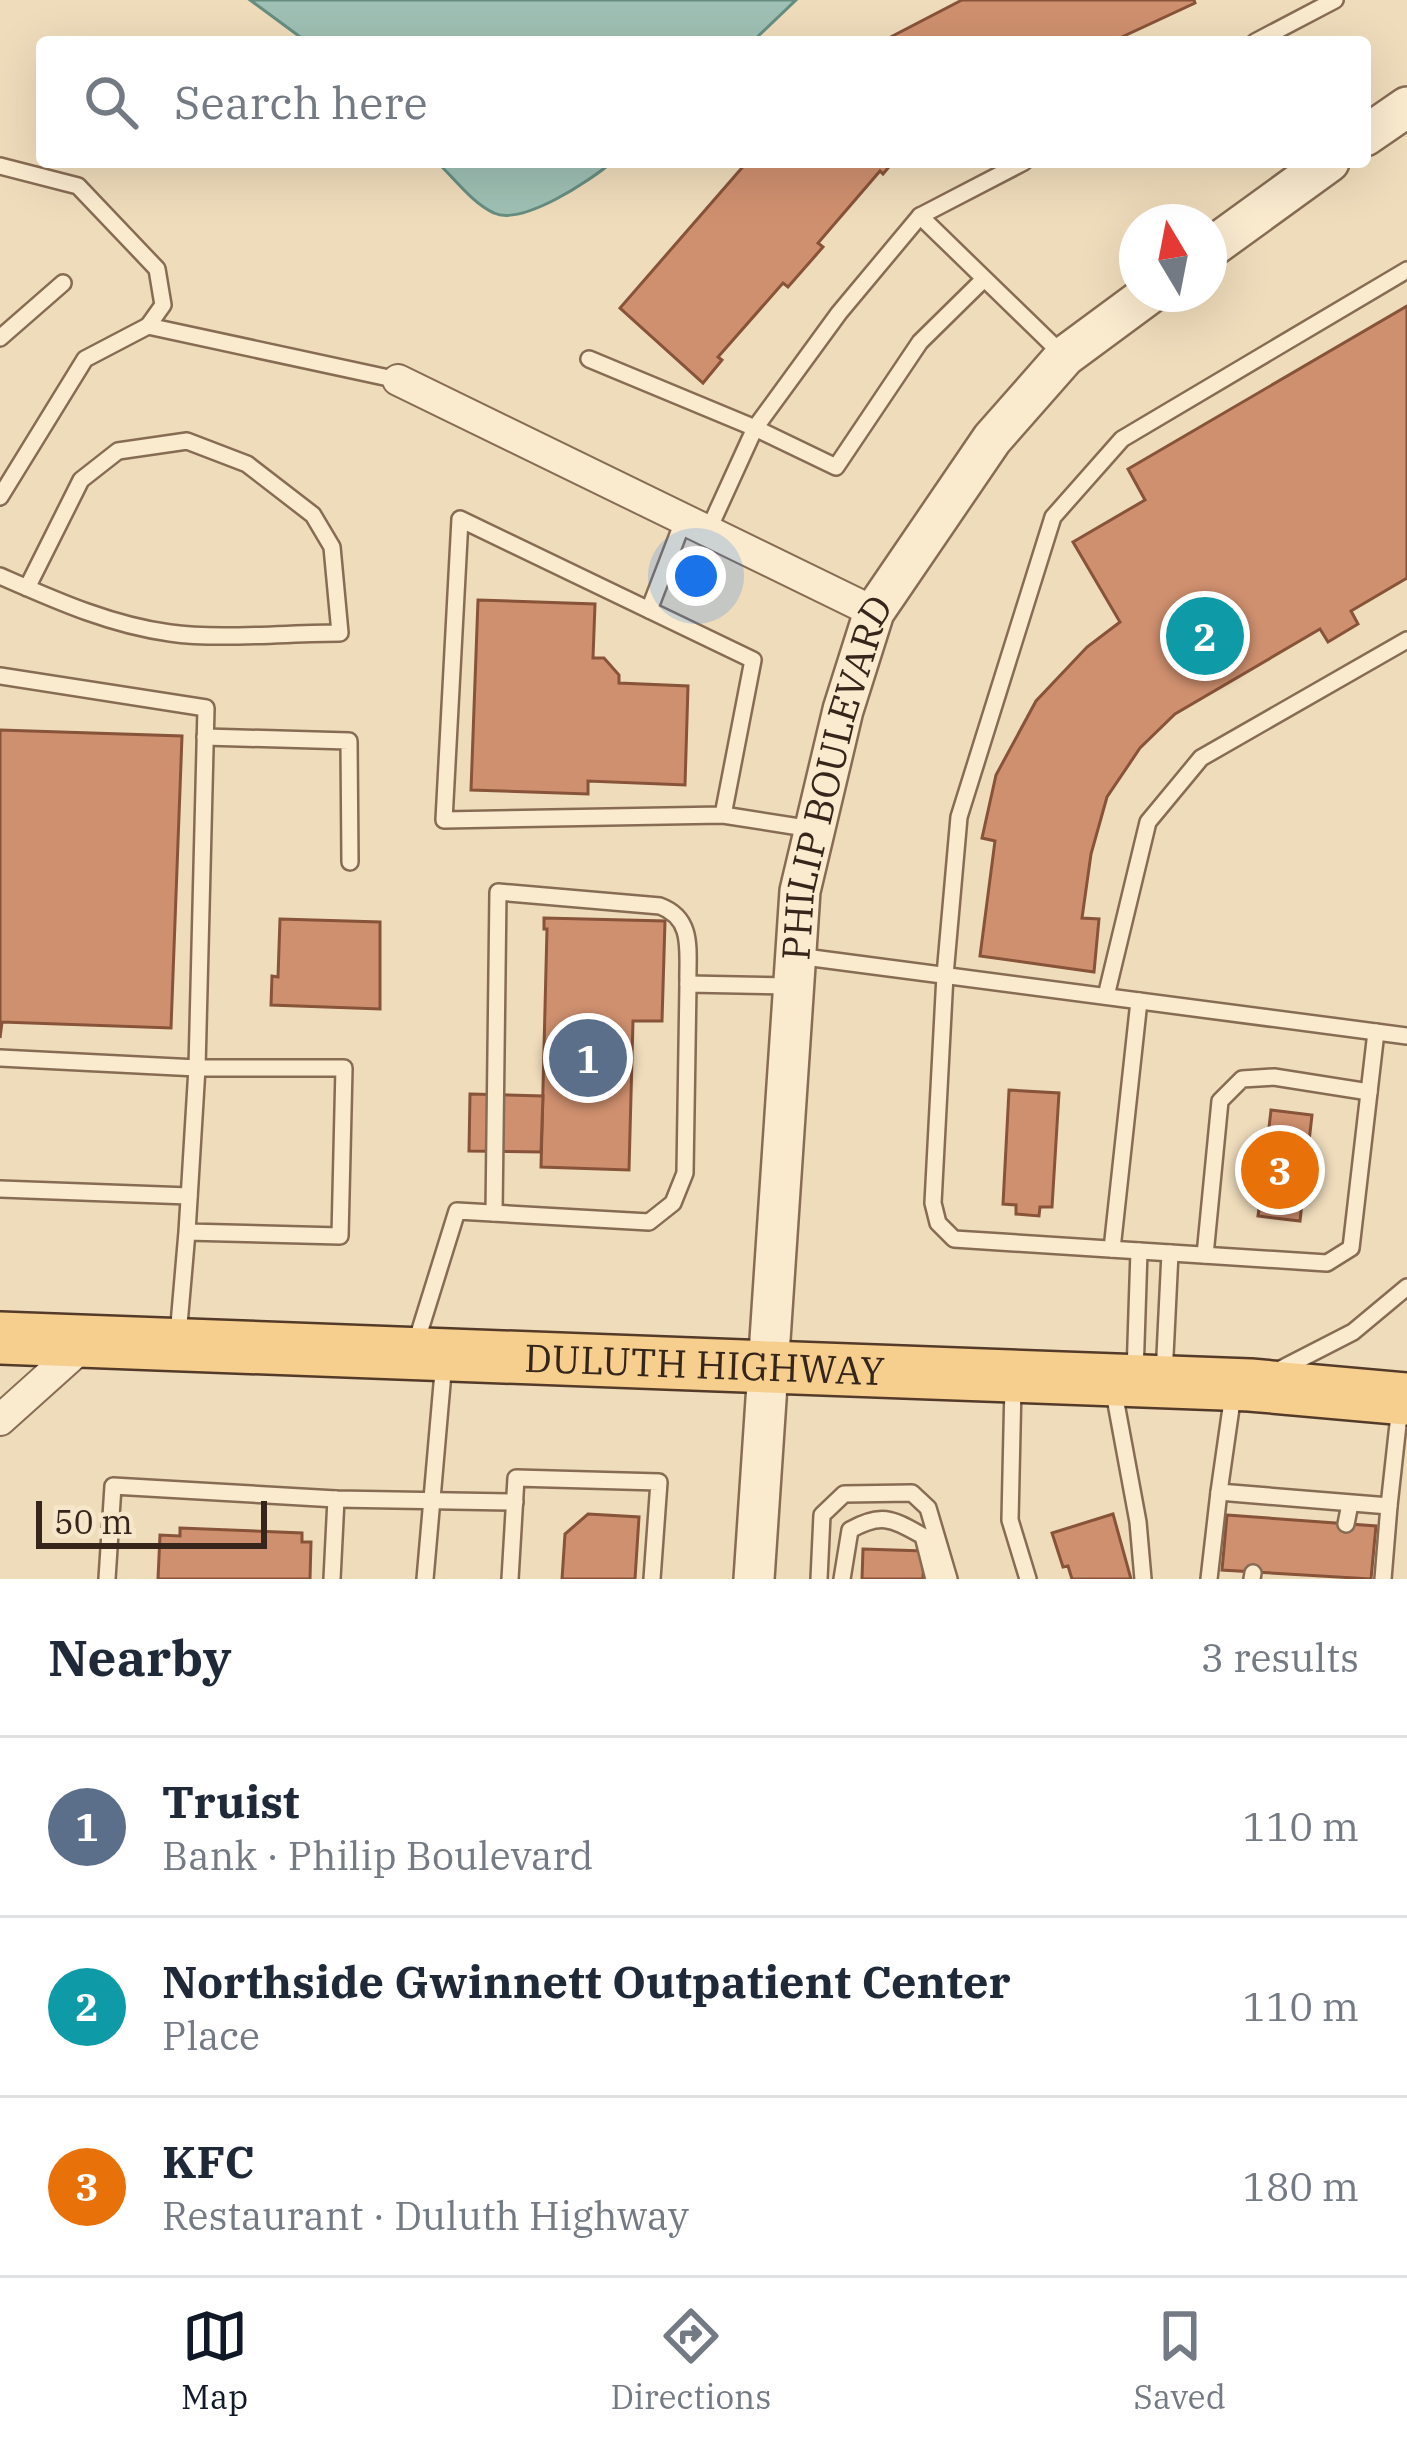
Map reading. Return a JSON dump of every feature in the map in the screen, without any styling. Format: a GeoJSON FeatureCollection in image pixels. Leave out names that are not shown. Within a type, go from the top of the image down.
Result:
{"type":"FeatureCollection","features":[{"type":"Feature","properties":{"kind":"main road","name":"DULUTH HIGHWAY"},"geometry":{"type":"LineString","coordinates":[[0,1338],[1136,1380],[1404,1398]]}},
{"type":"Feature","properties":{"kind":"street"},"geometry":{"type":"LineString","coordinates":[[1371,132],[1407,106]]}},
{"type":"Feature","properties":{"kind":"street"},"geometry":{"type":"LineString","coordinates":[[1227,236],[1321,168]]}},
{"type":"Feature","properties":{"kind":"street","name":"PHILIP BOULEVARD"},"geometry":{"type":"LineString","coordinates":[[754,1579],[800,891],[843,710],[874,612],[992,439],[1064,356],[1124,312]]}},
{"type":"Feature","properties":{"kind":"street"},"geometry":{"type":"LineString","coordinates":[[398,380],[874,612]]}},
{"type":"Feature","properties":{"kind":"street"},"geometry":{"type":"LineString","coordinates":[[0,1420],[88,1341]]}},
{"type":"Feature","properties":{"kind":"lane"},"geometry":{"type":"LineString","coordinates":[[1266,36],[1335,0]]}},
{"type":"Feature","properties":{"kind":"lane"},"geometry":{"type":"LineString","coordinates":[[0,166],[78,186],[157,269],[163,305],[148,326],[85,359],[0,497]]}},
{"type":"Feature","properties":{"kind":"lane"},"geometry":{"type":"LineString","coordinates":[[649,610],[755,428],[839,313],[920,216],[1012,168]]}},
{"type":"Feature","properties":{"kind":"lane"},"geometry":{"type":"LineString","coordinates":[[920,216],[1064,356]]}},
{"type":"Feature","properties":{"kind":"lane"},"geometry":{"type":"LineString","coordinates":[[1376,1032],[1351,1248],[1327,1263],[954,1239],[938,1223],[933,1203],[959,817],[1053,517],[1122,439],[1407,270]]}},
{"type":"Feature","properties":{"kind":"lane"},"geometry":{"type":"LineString","coordinates":[[589,359],[836,467],[920,342],[984,278]]}},
{"type":"Feature","properties":{"kind":"lane"},"geometry":{"type":"LineString","coordinates":[[0,338],[63,283]]}},
{"type":"Feature","properties":{"kind":"lane"},"geometry":{"type":"LineString","coordinates":[[148,326],[398,380]]}},
{"type":"Feature","properties":{"kind":"lane"},"geometry":{"type":"LineString","coordinates":[[0,576],[78,610],[172,634],[340,633],[332,547],[313,515],[247,464],[187,441],[118,451],[81,480],[28,588]]}},
{"type":"Feature","properties":{"kind":"lane"},"geometry":{"type":"LineString","coordinates":[[723,815],[753,660],[460,519],[444,820],[723,815],[815,829]]}},
{"type":"Feature","properties":{"kind":"lane"},"geometry":{"type":"LineString","coordinates":[[1106,996],[1148,822],[1201,758],[1407,640]]}},
{"type":"Feature","properties":{"kind":"lane"},"geometry":{"type":"LineString","coordinates":[[0,676],[206,708],[197,1068],[177,1346]]}},
{"type":"Feature","properties":{"kind":"lane"},"geometry":{"type":"LineString","coordinates":[[205,737],[349,740],[350,862]]}},
{"type":"Feature","properties":{"kind":"lane"},"geometry":{"type":"LineString","coordinates":[[425,1579],[430,1499],[428,1356],[457,1210],[494,1213],[650,1222],[673,1203],[686,1173],[687,927],[676,912],[660,906],[498,892],[494,1213]]}},
{"type":"Feature","properties":{"kind":"lane"},"geometry":{"type":"LineString","coordinates":[[688,984],[796,971],[945,975],[1407,1036]]}},
{"type":"Feature","properties":{"kind":"lane"},"geometry":{"type":"LineString","coordinates":[[1112,1250],[1139,1001]]}},
{"type":"Feature","properties":{"kind":"lane"},"geometry":{"type":"LineString","coordinates":[[0,1058],[197,1068],[344,1069],[340,1236],[187,1232]]}},
{"type":"Feature","properties":{"kind":"lane"},"geometry":{"type":"LineString","coordinates":[[1205,1255],[1220,1101],[1242,1079],[1274,1077],[1369,1092]]}},
{"type":"Feature","properties":{"kind":"lane"},"geometry":{"type":"LineString","coordinates":[[0,1190],[189,1196]]}},
{"type":"Feature","properties":{"kind":"lane"},"geometry":{"type":"LineString","coordinates":[[1138,1251],[1138,1522],[1143,1579]]}},
{"type":"Feature","properties":{"kind":"lane"},"geometry":{"type":"LineString","coordinates":[[1136,1380],[1169,1253]]}},
{"type":"Feature","properties":{"kind":"lane"},"geometry":{"type":"LineString","coordinates":[[1209,1579],[1219,1492],[1242,1385],[1353,1332],[1407,1287]]}},
{"type":"Feature","properties":{"kind":"lane"},"geometry":{"type":"LineString","coordinates":[[1014,1376],[1010,1520],[1028,1579]]}},
{"type":"Feature","properties":{"kind":"lane"},"geometry":{"type":"LineString","coordinates":[[1383,1579],[1404,1398]]}},
{"type":"Feature","properties":{"kind":"lane"},"geometry":{"type":"LineString","coordinates":[[511,1579],[516,1478],[659,1482],[652,1579]]}},
{"type":"Feature","properties":{"kind":"lane"},"geometry":{"type":"LineString","coordinates":[[107,1579],[113,1486],[336,1499],[515,1502]]}},
{"type":"Feature","properties":{"kind":"lane"},"geometry":{"type":"LineString","coordinates":[[1219,1492],[1389,1506]]}},
{"type":"Feature","properties":{"kind":"lane"},"geometry":{"type":"LineString","coordinates":[[819,1579],[822,1515],[833,1504],[844,1494],[912,1493],[928,1508],[949,1579]]}},
{"type":"Feature","properties":{"kind":"lane"},"geometry":{"type":"LineString","coordinates":[[1262,1518],[1264,1496]]}},
{"type":"Feature","properties":{"kind":"lane"},"geometry":{"type":"LineString","coordinates":[[332,1579],[336,1499]]}},
{"type":"Feature","properties":{"kind":"lane"},"geometry":{"type":"LineString","coordinates":[[1346,1524],[1350,1504]]}},
{"type":"Feature","properties":{"kind":"lane"},"geometry":{"type":"LineString","coordinates":[[842,1579],[850,1530],[871,1518],[895,1521],[923,1536],[934,1579]]}},
{"type":"Feature","properties":{"kind":"water"},"geometry":{"type":"Polygon","coordinates":[[[250,0],[796,0],[758,36],[299,36],[250,0]]]}},
{"type":"Feature","properties":{"kind":"water"},"geometry":{"type":"Polygon","coordinates":[[[443,168],[604,168],[555,200],[521,213],[494,213],[443,168]]]}},
{"type":"Feature","properties":{"kind":"building"},"geometry":{"type":"Polygon","coordinates":[[[962,0],[1195,3],[1124,36],[893,36],[962,0]]]}},
{"type":"Feature","properties":{"kind":"building"},"geometry":{"type":"Polygon","coordinates":[[[742,168],[888,168],[883,174],[880,171],[818,243],[823,247],[788,287],[783,283],[718,357],[722,360],[703,383],[620,308],[742,168]]]}},
{"type":"Feature","properties":{"kind":"building"},"geometry":{"type":"Polygon","coordinates":[[[1407,306],[1407,578],[1351,611],[1358,624],[1328,642],[1320,629],[1175,714],[1140,748],[1107,797],[1091,854],[1082,918],[1099,919],[1094,972],[980,956],[995,841],[982,838],[996,775],[1036,701],[1087,647],[1120,622],[1073,542],[1145,500],[1128,469],[1407,306]]]}},
{"type":"Feature","properties":{"kind":"building"},"geometry":{"type":"Polygon","coordinates":[[[478,600],[595,604],[593,658],[604,658],[619,675],[619,683],[688,686],[685,785],[588,781],[588,794],[471,790],[478,600]]]}},
{"type":"Feature","properties":{"kind":"building"},"geometry":{"type":"Polygon","coordinates":[[[0,730],[182,736],[171,1028],[2,1022],[0,1038],[0,730]]]}},
{"type":"Feature","properties":{"kind":"building"},"geometry":{"type":"Polygon","coordinates":[[[544,918],[665,921],[662,1021],[633,1021],[629,1170],[541,1167],[544,918]]]}},
{"type":"Feature","properties":{"kind":"building"},"geometry":{"type":"Polygon","coordinates":[[[280,919],[380,922],[380,1009],[271,1005],[272,976],[278,977],[280,919]]]}},
{"type":"Feature","properties":{"kind":"building"},"geometry":{"type":"Polygon","coordinates":[[[1009,1090],[1059,1093],[1052,1207],[1040,1207],[1039,1216],[1016,1214],[1016,1205],[1003,1204],[1009,1090]]]}},
{"type":"Feature","properties":{"kind":"building"},"geometry":{"type":"Polygon","coordinates":[[[470,1094],[543,1096],[541,1152],[469,1151],[470,1094]]]}},
{"type":"Feature","properties":{"kind":"building"},"geometry":{"type":"Polygon","coordinates":[[[1271,1110],[1312,1115],[1300,1221],[1258,1216],[1262,1187],[1253,1186],[1256,1153],[1266,1154],[1271,1110]]]}},
{"type":"Feature","properties":{"kind":"building"},"geometry":{"type":"Polygon","coordinates":[[[588,1514],[639,1517],[635,1579],[562,1579],[565,1534],[588,1514]]]}},
{"type":"Feature","properties":{"kind":"building"},"geometry":{"type":"Polygon","coordinates":[[[1113,1514],[1131,1579],[1072,1579],[1052,1533],[1113,1514]]]}},
{"type":"Feature","properties":{"kind":"building"},"geometry":{"type":"Polygon","coordinates":[[[1227,1515],[1376,1526],[1371,1579],[1222,1570],[1227,1515]]]}},
{"type":"Feature","properties":{"kind":"building"},"geometry":{"type":"Polygon","coordinates":[[[180,1528],[302,1533],[302,1542],[311,1542],[310,1579],[158,1579],[160,1535],[180,1536],[180,1528]]]}},
{"type":"Feature","properties":{"kind":"building"},"geometry":{"type":"Polygon","coordinates":[[[863,1549],[924,1551],[923,1579],[862,1579],[863,1549]]]}},
{"type":"Feature","properties":{"kind":"place","name":"Northside Gwinnett Outpatient Center"},"geometry":{"type":"Point","coordinates":[1205,636]}},
{"type":"Feature","properties":{"kind":"place","name":"Truist"},"geometry":{"type":"Point","coordinates":[588,1058]}},
{"type":"Feature","properties":{"kind":"place","name":"KFC"},"geometry":{"type":"Point","coordinates":[1280,1170]}}]}
